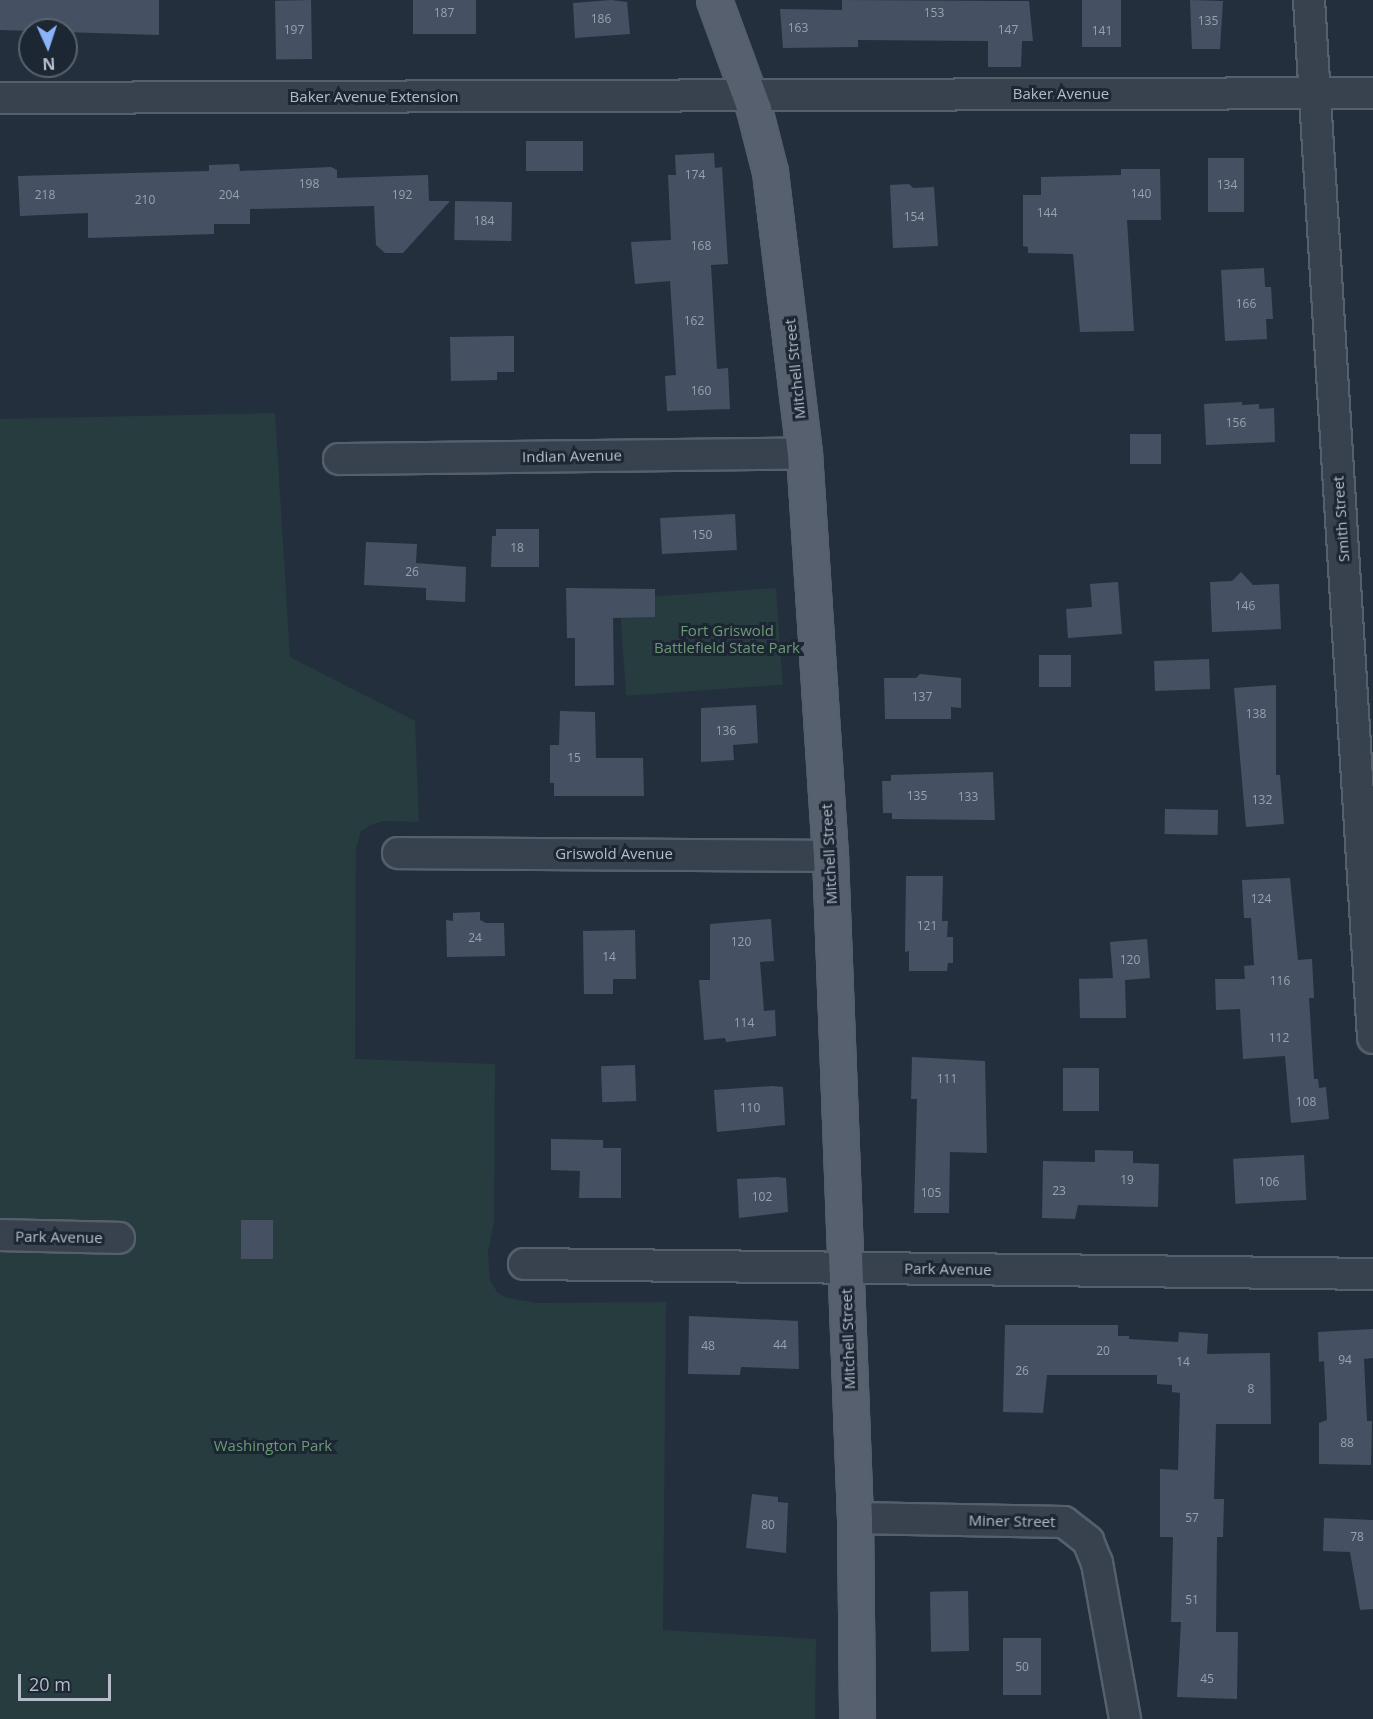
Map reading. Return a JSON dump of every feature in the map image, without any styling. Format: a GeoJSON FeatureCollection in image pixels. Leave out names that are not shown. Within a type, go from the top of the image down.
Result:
{"type":"FeatureCollection","features":[{"type":"Feature","properties":{"kind":"main road","name":"Mitchell Street"},"geometry":{"type":"LineString","coordinates":[[714,0],[749,96],[770,172],[804,453],[830,856],[855,1518],[857,1719]]}},
{"type":"Feature","properties":{"kind":"street","name":"Smith Street"},"geometry":{"type":"LineString","coordinates":[[1309,0],[1373,1038]]}},
{"type":"Feature","properties":{"kind":"street","name":"Baker Avenue"},"geometry":{"type":"LineString","coordinates":[[749,96],[1373,93]]}},
{"type":"Feature","properties":{"kind":"street","name":"Baker Avenue Extension"},"geometry":{"type":"LineString","coordinates":[[0,98],[749,96]]}},
{"type":"Feature","properties":{"kind":"street","name":"Indian Avenue"},"geometry":{"type":"LineString","coordinates":[[339,459],[804,453]]}},
{"type":"Feature","properties":{"kind":"street","name":"Griswold Avenue"},"geometry":{"type":"LineString","coordinates":[[398,853],[830,856]]}},
{"type":"Feature","properties":{"kind":"street","name":"Park Avenue"},"geometry":{"type":"LineString","coordinates":[[0,1235],[119,1238]]}},
{"type":"Feature","properties":{"kind":"street","name":"Park Avenue"},"geometry":{"type":"LineString","coordinates":[[524,1264],[1373,1274]]}},
{"type":"Feature","properties":{"kind":"street","name":"Miner Street"},"geometry":{"type":"LineString","coordinates":[[855,1518],[1064,1522],[1088,1541],[1097,1563],[1125,1719]]}},
{"type":"Feature","properties":{"kind":"green space","name":"Washington Park"},"geometry":{"type":"Polygon","coordinates":[[[275,413],[290,657],[415,721],[419,822],[383,821],[370,825],[361,831],[356,849],[355,1059],[495,1064],[494,1222],[488,1251],[490,1280],[497,1292],[507,1298],[537,1303],[666,1302],[663,1630],[816,1639],[815,1719],[0,1719],[0,419],[275,413]]]}},
{"type":"Feature","properties":{"kind":"green space","name":"Fort Griswold Battlefield State Park"},"geometry":{"type":"Polygon","coordinates":[[[776,588],[783,685],[626,696],[619,599],[776,588]]]}},
{"type":"Feature","properties":{"kind":"building"},"geometry":{"type":"Polygon","coordinates":[[[0,0],[159,0],[159,35],[78,32],[78,18],[18,18],[18,31],[0,30],[0,0]]]}},
{"type":"Feature","properties":{"kind":"building"},"geometry":{"type":"Polygon","coordinates":[[[311,0],[312,59],[276,60],[275,1],[311,0]]]}},
{"type":"Feature","properties":{"kind":"building"},"geometry":{"type":"Polygon","coordinates":[[[413,0],[476,0],[476,34],[413,34],[413,0]]]}},
{"type":"Feature","properties":{"kind":"building"},"geometry":{"type":"Polygon","coordinates":[[[611,0],[627,2],[630,34],[575,38],[573,3],[611,0]]]}},
{"type":"Feature","properties":{"kind":"building"},"geometry":{"type":"Polygon","coordinates":[[[842,0],[1029,1],[1033,41],[1022,41],[1021,67],[988,67],[988,41],[858,40],[858,47],[783,48],[780,9],[842,10],[842,0]]]}},
{"type":"Feature","properties":{"kind":"building"},"geometry":{"type":"Polygon","coordinates":[[[1082,0],[1121,0],[1121,47],[1082,47],[1082,0]]]}},
{"type":"Feature","properties":{"kind":"building"},"geometry":{"type":"Polygon","coordinates":[[[1190,0],[1223,1],[1220,49],[1192,49],[1190,0]]]}},
{"type":"Feature","properties":{"kind":"building"},"geometry":{"type":"Polygon","coordinates":[[[526,141],[583,141],[583,171],[526,171],[526,141]]]}},
{"type":"Feature","properties":{"kind":"building"},"geometry":{"type":"Polygon","coordinates":[[[714,153],[715,168],[722,167],[728,264],[711,265],[717,369],[728,368],[730,409],[667,411],[665,376],[676,375],[670,281],[635,284],[631,242],[671,240],[668,175],[676,175],[675,155],[714,153]]]}},
{"type":"Feature","properties":{"kind":"building"},"geometry":{"type":"Polygon","coordinates":[[[1208,158],[1244,158],[1244,212],[1208,212],[1208,158]]]}},
{"type":"Feature","properties":{"kind":"building"},"geometry":{"type":"Polygon","coordinates":[[[239,164],[240,171],[331,167],[337,170],[337,178],[428,175],[429,201],[450,201],[403,253],[385,253],[376,245],[374,206],[250,209],[250,224],[214,224],[214,234],[88,238],[88,213],[20,216],[18,176],[209,171],[209,165],[239,164]]]}},
{"type":"Feature","properties":{"kind":"building"},"geometry":{"type":"Polygon","coordinates":[[[1121,169],[1160,169],[1161,220],[1127,220],[1134,331],[1080,332],[1073,254],[1028,253],[1028,247],[1023,246],[1023,195],[1041,195],[1041,177],[1121,175],[1121,169]]]}},
{"type":"Feature","properties":{"kind":"building"},"geometry":{"type":"Polygon","coordinates":[[[909,184],[913,188],[934,187],[938,246],[893,248],[890,185],[909,184]]]}},
{"type":"Feature","properties":{"kind":"building"},"geometry":{"type":"Polygon","coordinates":[[[455,201],[512,202],[511,241],[454,240],[455,201]]]}},
{"type":"Feature","properties":{"kind":"building"},"geometry":{"type":"Polygon","coordinates":[[[1264,268],[1265,287],[1271,287],[1273,319],[1266,319],[1267,339],[1225,341],[1221,270],[1264,268]]]}},
{"type":"Feature","properties":{"kind":"building"},"geometry":{"type":"Polygon","coordinates":[[[514,336],[514,372],[497,372],[497,380],[451,381],[450,337],[514,336]]]}},
{"type":"Feature","properties":{"kind":"building"},"geometry":{"type":"Polygon","coordinates":[[[1242,402],[1242,405],[1259,404],[1259,409],[1274,408],[1275,442],[1206,445],[1204,404],[1242,402]]]}},
{"type":"Feature","properties":{"kind":"building"},"geometry":{"type":"Polygon","coordinates":[[[1130,434],[1161,434],[1161,464],[1130,464],[1130,434]]]}},
{"type":"Feature","properties":{"kind":"building"},"geometry":{"type":"Polygon","coordinates":[[[735,514],[737,550],[662,554],[660,518],[735,514]]]}},
{"type":"Feature","properties":{"kind":"building"},"geometry":{"type":"Polygon","coordinates":[[[496,529],[539,529],[539,567],[491,567],[492,536],[496,536],[496,529]]]}},
{"type":"Feature","properties":{"kind":"building"},"geometry":{"type":"Polygon","coordinates":[[[366,542],[417,544],[416,563],[466,567],[465,602],[426,600],[426,588],[364,585],[366,542]]]}},
{"type":"Feature","properties":{"kind":"building"},"geometry":{"type":"Polygon","coordinates":[[[1241,572],[1253,585],[1279,584],[1281,629],[1212,632],[1210,582],[1232,581],[1241,572]]]}},
{"type":"Feature","properties":{"kind":"building"},"geometry":{"type":"Polygon","coordinates":[[[1118,582],[1122,634],[1068,638],[1066,609],[1092,607],[1090,584],[1118,582]]]}},
{"type":"Feature","properties":{"kind":"building"},"geometry":{"type":"Polygon","coordinates":[[[566,588],[655,589],[655,617],[613,618],[614,685],[575,686],[575,638],[567,638],[566,588]]]}},
{"type":"Feature","properties":{"kind":"building"},"geometry":{"type":"Polygon","coordinates":[[[1039,655],[1071,655],[1071,687],[1039,687],[1039,655]]]}},
{"type":"Feature","properties":{"kind":"building"},"geometry":{"type":"Polygon","coordinates":[[[1209,659],[1210,689],[1155,691],[1154,661],[1209,659]]]}},
{"type":"Feature","properties":{"kind":"building"},"geometry":{"type":"Polygon","coordinates":[[[920,674],[961,678],[961,708],[951,707],[951,719],[885,719],[884,678],[916,678],[920,674]]]}},
{"type":"Feature","properties":{"kind":"building"},"geometry":{"type":"Polygon","coordinates":[[[1276,685],[1276,775],[1280,775],[1284,824],[1246,827],[1234,688],[1276,685]]]}},
{"type":"Feature","properties":{"kind":"building"},"geometry":{"type":"Polygon","coordinates":[[[756,705],[758,743],[733,745],[734,760],[701,762],[701,708],[756,705]]]}},
{"type":"Feature","properties":{"kind":"building"},"geometry":{"type":"Polygon","coordinates":[[[560,711],[595,712],[596,758],[643,758],[644,796],[554,796],[554,783],[550,783],[550,745],[559,745],[560,711]]]}},
{"type":"Feature","properties":{"kind":"building"},"geometry":{"type":"Polygon","coordinates":[[[993,772],[995,820],[892,819],[892,813],[883,813],[882,781],[891,781],[891,775],[993,772]]]}},
{"type":"Feature","properties":{"kind":"building"},"geometry":{"type":"Polygon","coordinates":[[[1165,809],[1218,810],[1218,835],[1165,834],[1165,809]]]}},
{"type":"Feature","properties":{"kind":"building"},"geometry":{"type":"Polygon","coordinates":[[[906,876],[943,876],[942,921],[948,921],[947,937],[953,937],[953,963],[948,963],[947,971],[909,971],[909,951],[905,952],[906,876]]]}},
{"type":"Feature","properties":{"kind":"building"},"geometry":{"type":"Polygon","coordinates":[[[1290,878],[1298,960],[1312,959],[1314,998],[1309,998],[1314,1079],[1318,1079],[1319,1088],[1326,1087],[1329,1119],[1291,1123],[1285,1056],[1243,1059],[1240,1009],[1216,1010],[1215,979],[1245,979],[1244,966],[1254,965],[1251,918],[1244,918],[1242,880],[1290,878]]]}},
{"type":"Feature","properties":{"kind":"building"},"geometry":{"type":"Polygon","coordinates":[[[480,912],[480,920],[486,923],[504,923],[505,956],[447,957],[446,920],[453,921],[453,913],[480,912]]]}},
{"type":"Feature","properties":{"kind":"building"},"geometry":{"type":"Polygon","coordinates":[[[771,919],[774,961],[760,962],[764,1011],[775,1010],[776,1036],[726,1042],[725,1038],[704,1040],[699,980],[710,980],[710,924],[771,919]]]}},
{"type":"Feature","properties":{"kind":"building"},"geometry":{"type":"Polygon","coordinates":[[[635,930],[636,979],[613,979],[613,994],[584,994],[583,931],[635,930]]]}},
{"type":"Feature","properties":{"kind":"building"},"geometry":{"type":"Polygon","coordinates":[[[1147,939],[1150,978],[1125,980],[1126,1018],[1080,1018],[1079,979],[1113,978],[1110,942],[1147,939]]]}},
{"type":"Feature","properties":{"kind":"building"},"geometry":{"type":"Polygon","coordinates":[[[912,1057],[985,1061],[987,1153],[950,1152],[949,1213],[914,1213],[917,1099],[911,1099],[912,1057]]]}},
{"type":"Feature","properties":{"kind":"building"},"geometry":{"type":"Polygon","coordinates":[[[635,1065],[636,1101],[602,1102],[601,1066],[635,1065]]]}},
{"type":"Feature","properties":{"kind":"building"},"geometry":{"type":"Polygon","coordinates":[[[1063,1068],[1099,1068],[1099,1111],[1063,1111],[1063,1068]]]}},
{"type":"Feature","properties":{"kind":"building"},"geometry":{"type":"Polygon","coordinates":[[[783,1087],[785,1125],[717,1132],[714,1090],[783,1087]]]}},
{"type":"Feature","properties":{"kind":"building"},"geometry":{"type":"Polygon","coordinates":[[[551,1139],[603,1140],[603,1148],[621,1148],[621,1198],[579,1198],[580,1171],[551,1170],[551,1139]]]}},
{"type":"Feature","properties":{"kind":"building"},"geometry":{"type":"Polygon","coordinates":[[[1095,1150],[1133,1151],[1133,1163],[1159,1164],[1158,1207],[1078,1205],[1075,1219],[1042,1218],[1043,1161],[1095,1162],[1095,1150]]]}},
{"type":"Feature","properties":{"kind":"building"},"geometry":{"type":"Polygon","coordinates":[[[1304,1155],[1306,1200],[1235,1204],[1233,1159],[1304,1155]]]}},
{"type":"Feature","properties":{"kind":"building"},"geometry":{"type":"Polygon","coordinates":[[[786,1178],[788,1212],[739,1218],[737,1179],[786,1178]]]}},
{"type":"Feature","properties":{"kind":"building"},"geometry":{"type":"Polygon","coordinates":[[[241,1220],[273,1220],[273,1259],[241,1259],[241,1220]]]}},
{"type":"Feature","properties":{"kind":"building"},"geometry":{"type":"Polygon","coordinates":[[[689,1316],[798,1321],[799,1369],[741,1367],[740,1375],[688,1374],[689,1316]]]}},
{"type":"Feature","properties":{"kind":"building"},"geometry":{"type":"Polygon","coordinates":[[[1005,1325],[1118,1325],[1118,1336],[1129,1336],[1129,1339],[1178,1342],[1179,1332],[1208,1334],[1207,1354],[1270,1353],[1271,1424],[1216,1424],[1214,1499],[1224,1499],[1223,1537],[1217,1537],[1216,1632],[1238,1632],[1237,1699],[1177,1697],[1181,1622],[1171,1622],[1173,1537],[1160,1537],[1160,1469],[1178,1470],[1180,1393],[1172,1392],[1172,1385],[1157,1384],[1157,1375],[1047,1375],[1043,1413],[1003,1412],[1005,1325]]]}},
{"type":"Feature","properties":{"kind":"building"},"geometry":{"type":"Polygon","coordinates":[[[1373,1329],[1373,1358],[1364,1359],[1367,1421],[1372,1421],[1371,1465],[1319,1464],[1319,1423],[1327,1420],[1324,1361],[1319,1362],[1318,1332],[1373,1329]]]}},
{"type":"Feature","properties":{"kind":"building"},"geometry":{"type":"Polygon","coordinates":[[[752,1494],[778,1497],[778,1502],[788,1503],[786,1553],[746,1548],[752,1494]]]}},
{"type":"Feature","properties":{"kind":"building"},"geometry":{"type":"Polygon","coordinates":[[[1324,1518],[1373,1520],[1373,1609],[1360,1610],[1350,1552],[1323,1551],[1324,1518]]]}},
{"type":"Feature","properties":{"kind":"building"},"geometry":{"type":"Polygon","coordinates":[[[968,1591],[969,1651],[931,1652],[930,1592],[968,1591]]]}},
{"type":"Feature","properties":{"kind":"building"},"geometry":{"type":"Polygon","coordinates":[[[1003,1638],[1041,1638],[1041,1695],[1003,1695],[1003,1638]]]}}]}
